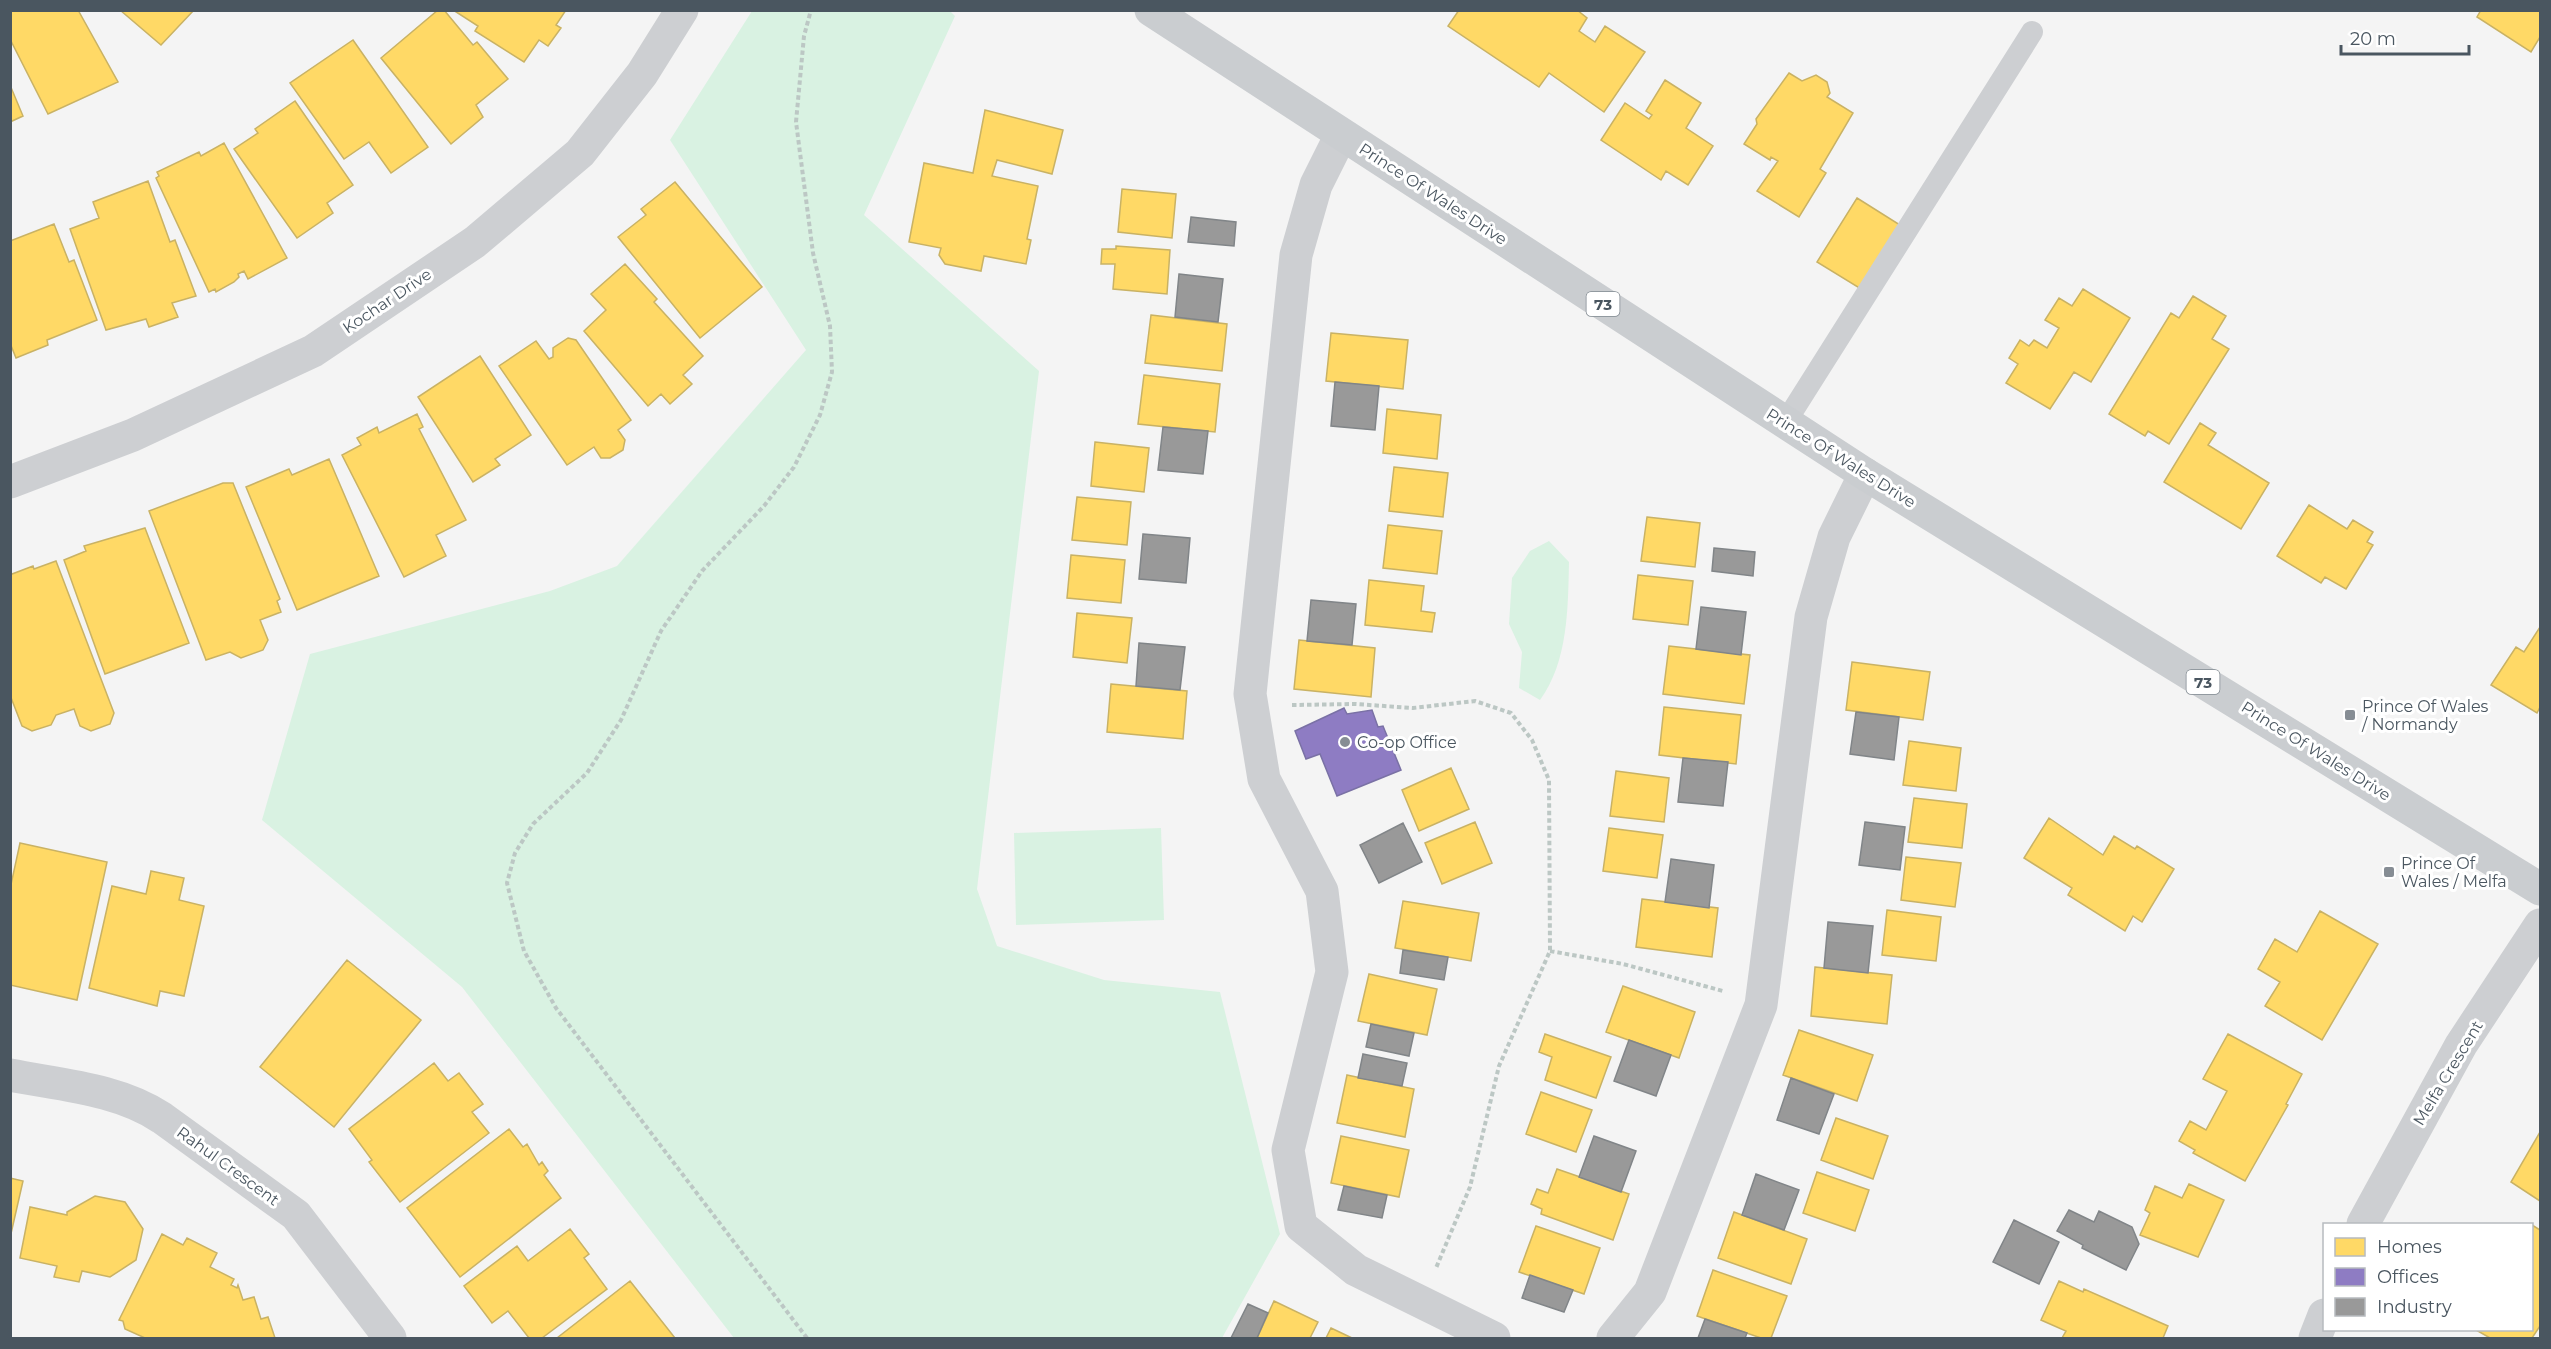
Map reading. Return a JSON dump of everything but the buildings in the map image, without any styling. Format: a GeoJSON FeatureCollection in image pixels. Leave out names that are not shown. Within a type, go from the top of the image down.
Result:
{"type":"FeatureCollection","features":[{"type":"Feature","properties":{"kind":"main road","name":"Prince Of Wales Drive"},"geometry":{"type":"LineString","coordinates":[[1151,10],[1865,474],[2541,889]]}},
{"type":"Feature","properties":{"kind":"street","name":"Kochar Drive"},"geometry":{"type":"LineString","coordinates":[[10,482],[133,435],[313,351],[475,242],[580,153],[642,74],[682,10]]}},
{"type":"Feature","properties":{"kind":"street"},"geometry":{"type":"LineString","coordinates":[[1341,135],[1316,185],[1296,255],[1250,694],[1264,778],[1322,891],[1332,972],[1288,1150],[1301,1226],[1356,1270],[1494,1338]]}},
{"type":"Feature","properties":{"kind":"street"},"geometry":{"type":"LineString","coordinates":[[1613,1338],[1650,1292],[1761,1005],[1811,617],[1834,537],[1865,474]]}},
{"type":"Feature","properties":{"kind":"street","name":"Melfa Crescent"},"geometry":{"type":"LineString","coordinates":[[2364,1223],[2461,1045],[2541,925]]}},
{"type":"Feature","properties":{"kind":"street","name":"Rahul Crescent"},"geometry":{"type":"LineString","coordinates":[[10,1075],[114,1096],[146,1107],[162,1118],[296,1215],[390,1338]]}},
{"type":"Feature","properties":{"kind":"street"},"geometry":{"type":"LineString","coordinates":[[2315,1338],[2323,1320]]}},
{"type":"Feature","properties":{"kind":"lane"},"geometry":{"type":"LineString","coordinates":[[1785,423],[2032,32]]}},
{"type":"Feature","properties":{"kind":"path"},"geometry":{"type":"LineString","coordinates":[[807,1338],[556,1008],[524,951],[507,883],[515,853],[533,824],[588,773],[621,720],[661,631],[702,571],[764,506],[794,467],[820,415],[832,372],[830,326],[813,253],[796,122],[804,36],[811,10]]}},
{"type":"Feature","properties":{"kind":"path"},"geometry":{"type":"LineString","coordinates":[[1252,705],[1355,704],[1413,708],[1475,701],[1511,713],[1532,740],[1549,780],[1550,951],[1499,1066],[1470,1188],[1422,1301]]}},
{"type":"Feature","properties":{"kind":"path"},"geometry":{"type":"LineString","coordinates":[[1550,951],[1623,964],[1731,993],[1761,1005]]}},
{"type":"Feature","properties":{"kind":"green space"},"geometry":{"type":"Polygon","coordinates":[[[949,10],[955,16],[864,215],[1039,371],[977,889],[997,946],[1104,980],[1220,992],[1280,1234],[1222,1338],[734,1338],[462,987],[262,820],[310,654],[550,591],[617,566],[806,350],[670,140],[752,11],[949,10]]]}},
{"type":"Feature","properties":{"kind":"green space"},"geometry":{"type":"Polygon","coordinates":[[[1549,541],[1569,562],[1567,616],[1556,669],[1540,700],[1519,688],[1522,652],[1509,624],[1512,578],[1530,551],[1549,541]]]}},
{"type":"Feature","properties":{"kind":"green space"},"geometry":{"type":"Polygon","coordinates":[[[1161,828],[1164,920],[1016,925],[1014,833],[1161,828]]]}},
{"type":"Feature","properties":{"kind":"place","name":"Prince Of Wales / Normandy"},"geometry":{"type":"Point","coordinates":[2350,715]}},
{"type":"Feature","properties":{"kind":"place","name":"Co-op Office"},"geometry":{"type":"Point","coordinates":[1345,742]}},
{"type":"Feature","properties":{"kind":"place","name":"Prince Of Wales / Melfa"},"geometry":{"type":"Point","coordinates":[2389,872]}}]}
